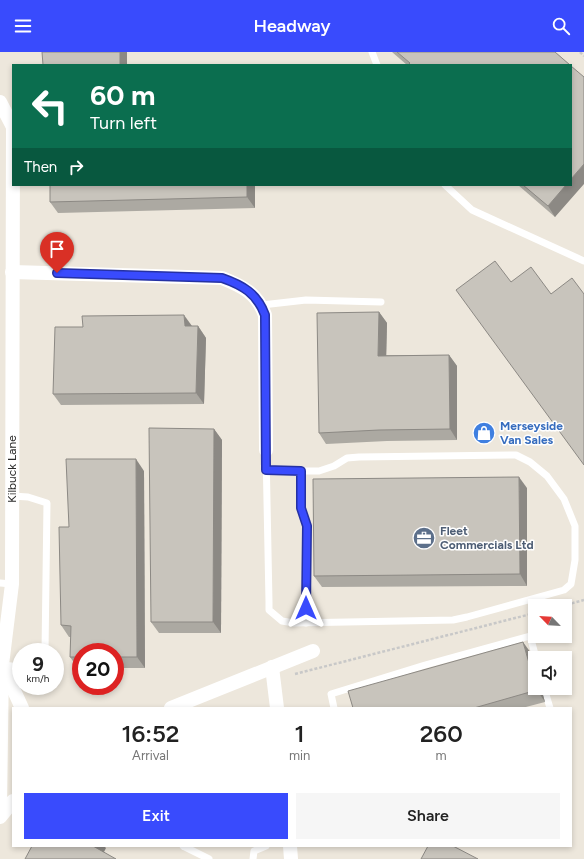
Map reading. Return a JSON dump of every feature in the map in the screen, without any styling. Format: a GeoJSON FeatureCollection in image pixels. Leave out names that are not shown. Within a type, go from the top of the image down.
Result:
{"type":"FeatureCollection","features":[{"type":"Feature","properties":{"kind":"street","name":"Kilbuck Lane"},"geometry":{"type":"LineString","coordinates":[[0,102],[12,125]]}},
{"type":"Feature","properties":{"kind":"street","name":"Kilbuck Lane"},"geometry":{"type":"LineString","coordinates":[[0,807],[2,665],[12,496],[13,186]]}},
{"type":"Feature","properties":{"kind":"street"},"geometry":{"type":"LineString","coordinates":[[12,272],[222,278],[239,284],[255,296],[262,305],[265,315],[266,450]]}},
{"type":"Feature","properties":{"kind":"street"},"geometry":{"type":"LineString","coordinates":[[174,707],[272,671],[313,651]]}},
{"type":"Feature","properties":{"kind":"street"},"geometry":{"type":"LineString","coordinates":[[2,665],[22,707]]}},
{"type":"Feature","properties":{"kind":"street"},"geometry":{"type":"LineString","coordinates":[[272,671],[276,707]]}},
{"type":"Feature","properties":{"kind":"street"},"geometry":{"type":"LineString","coordinates":[[0,817],[12,802]]}},
{"type":"Feature","properties":{"kind":"street"},"geometry":{"type":"LineString","coordinates":[[290,847],[291,859]]}},
{"type":"Feature","properties":{"kind":"lane"},"geometry":{"type":"LineString","coordinates":[[372,52],[377,64]]}},
{"type":"Feature","properties":{"kind":"lane"},"geometry":{"type":"LineString","coordinates":[[446,186],[472,210],[584,261]]}},
{"type":"Feature","properties":{"kind":"lane"},"geometry":{"type":"LineString","coordinates":[[262,305],[306,300],[381,302]]}},
{"type":"Feature","properties":{"kind":"lane"},"geometry":{"type":"LineString","coordinates":[[266,450],[266,470],[270,610],[282,621],[306,623],[453,620],[467,618],[564,590],[571,584],[575,560],[575,526],[564,499],[547,476],[530,462],[516,455],[360,456],[347,458],[334,466],[319,471],[266,470]]}},
{"type":"Feature","properties":{"kind":"lane"},"geometry":{"type":"LineString","coordinates":[[301,471],[301,508],[307,526],[306,623]]}},
{"type":"Feature","properties":{"kind":"lane"},"geometry":{"type":"LineString","coordinates":[[12,496],[28,497],[47,504],[45,643]]}},
{"type":"Feature","properties":{"kind":"lane"},"geometry":{"type":"LineString","coordinates":[[334,707],[331,694],[425,664],[530,636],[534,651]]}},
{"type":"Feature","properties":{"kind":"lane"},"geometry":{"type":"LineString","coordinates":[[2,665],[12,666]]}},
{"type":"Feature","properties":{"kind":"lane"},"geometry":{"type":"LineString","coordinates":[[546,695],[550,707]]}},
{"type":"Feature","properties":{"kind":"lane"},"geometry":{"type":"LineString","coordinates":[[185,847],[209,859]]}},
{"type":"Feature","properties":{"kind":"lane"},"geometry":{"type":"LineString","coordinates":[[253,859],[254,851],[264,847]]}},
{"type":"Feature","properties":{"kind":"path"},"geometry":{"type":"LineString","coordinates":[[580,52],[584,56]]}},
{"type":"Feature","properties":{"kind":"path"},"geometry":{"type":"LineString","coordinates":[[572,603],[584,600]]}},
{"type":"Feature","properties":{"kind":"path"},"geometry":{"type":"LineString","coordinates":[[272,671],[297,674],[528,615]]}},
{"type":"Feature","properties":{"kind":"building"},"geometry":{"type":"Polygon","coordinates":[[[42,52],[120,52],[120,64],[43,64],[42,52]]]}},
{"type":"Feature","properties":{"kind":"building"},"geometry":{"type":"Polygon","coordinates":[[[397,52],[555,52],[569,64],[409,64],[410,63],[397,52]]]}},
{"type":"Feature","properties":{"kind":"building"},"geometry":{"type":"Polygon","coordinates":[[[572,67],[584,77],[584,164],[572,178],[572,67]]]}},
{"type":"Feature","properties":{"kind":"building"},"geometry":{"type":"Polygon","coordinates":[[[50,186],[247,186],[247,197],[50,202],[50,186]]]}},
{"type":"Feature","properties":{"kind":"building"},"geometry":{"type":"Polygon","coordinates":[[[524,186],[565,186],[548,206],[524,186]]]}},
{"type":"Feature","properties":{"kind":"building"},"geometry":{"type":"Polygon","coordinates":[[[495,261],[511,282],[531,267],[551,294],[572,278],[584,294],[584,465],[456,290],[495,261]]]}},
{"type":"Feature","properties":{"kind":"building"},"geometry":{"type":"Polygon","coordinates":[[[379,312],[378,356],[449,355],[450,429],[319,433],[317,313],[379,312]]]}},
{"type":"Feature","properties":{"kind":"building"},"geometry":{"type":"Polygon","coordinates":[[[184,315],[185,326],[198,326],[196,393],[53,394],[55,327],[83,327],[82,316],[184,315]]]}},
{"type":"Feature","properties":{"kind":"building"},"geometry":{"type":"Polygon","coordinates":[[[149,428],[214,429],[213,622],[151,622],[149,428]]]}},
{"type":"Feature","properties":{"kind":"building"},"geometry":{"type":"Polygon","coordinates":[[[66,459],[136,459],[137,657],[124,657],[124,643],[72,643],[72,657],[70,657],[71,626],[61,625],[59,527],[69,527],[66,459]]]}},
{"type":"Feature","properties":{"kind":"building","name":"Fleet Commercials Ltd"},"geometry":{"type":"Polygon","coordinates":[[[519,477],[520,574],[314,576],[313,479],[519,477]]]}},
{"type":"Feature","properties":{"kind":"building"},"geometry":{"type":"Polygon","coordinates":[[[523,642],[528,660],[528,693],[478,707],[353,707],[348,691],[523,642]]]}},
{"type":"Feature","properties":{"kind":"building"},"geometry":{"type":"Polygon","coordinates":[[[31,847],[95,847],[116,859],[25,859],[31,847]]]}},
{"type":"Feature","properties":{"kind":"building"},"geometry":{"type":"Polygon","coordinates":[[[427,847],[455,847],[478,859],[421,859],[427,847]]]}},
{"type":"Feature","properties":{"kind":"place","name":"Merseyside Van Sales"},"geometry":{"type":"Point","coordinates":[484,433]}},
{"type":"Feature","properties":{"kind":"place","name":"Fleet Commercials Ltd"},"geometry":{"type":"Point","coordinates":[424,538]}},
{"type":"Feature","properties":{"kind":"route"},"geometry":{"type":"LineString","coordinates":[[57,273],[222,278],[239,284],[255,296],[262,305],[265,315],[266,470],[301,471],[301,508],[307,526],[306,608]]}}]}
